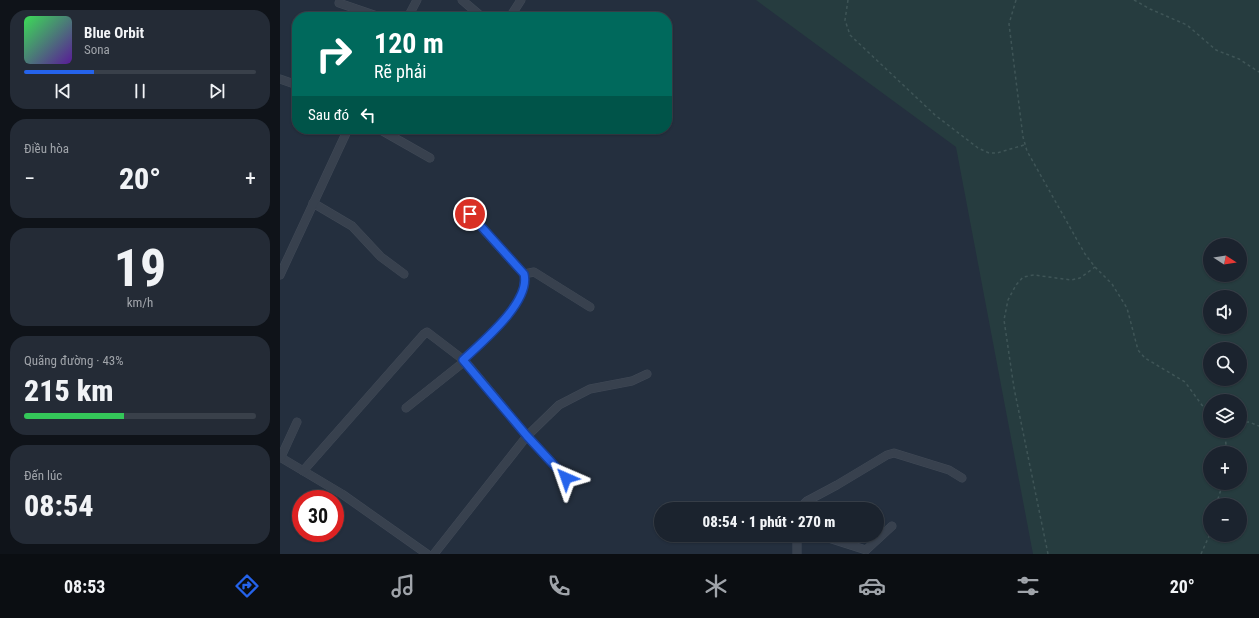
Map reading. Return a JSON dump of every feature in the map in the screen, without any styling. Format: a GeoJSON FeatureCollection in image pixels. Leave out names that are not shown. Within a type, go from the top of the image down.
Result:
{"type":"FeatureCollection","features":[{"type":"Feature","properties":{"kind":"street"},"geometry":{"type":"LineString","coordinates":[[411,12],[417,0]]}},
{"type":"Feature","properties":{"kind":"street"},"geometry":{"type":"LineString","coordinates":[[462,0],[476,12]]}},
{"type":"Feature","properties":{"kind":"street"},"geometry":{"type":"LineString","coordinates":[[513,12],[521,0]]}},
{"type":"Feature","properties":{"kind":"street"},"geometry":{"type":"LineString","coordinates":[[339,3],[365,12]]}},
{"type":"Feature","properties":{"kind":"street"},"geometry":{"type":"LineString","coordinates":[[280,79],[292,83]]}},
{"type":"Feature","properties":{"kind":"street"},"geometry":{"type":"LineString","coordinates":[[280,274],[346,134]]}},
{"type":"Feature","properties":{"kind":"street"},"geometry":{"type":"LineString","coordinates":[[388,134],[430,158]]}},
{"type":"Feature","properties":{"kind":"street"},"geometry":{"type":"LineString","coordinates":[[313,203],[352,226],[381,257],[404,274]]}},
{"type":"Feature","properties":{"kind":"street"},"geometry":{"type":"LineString","coordinates":[[406,408],[464,360],[491,334],[509,313],[524,289],[526,282],[524,274],[470,214]]}},
{"type":"Feature","properties":{"kind":"street"},"geometry":{"type":"LineString","coordinates":[[524,274],[534,272],[590,307]]}},
{"type":"Feature","properties":{"kind":"street"},"geometry":{"type":"LineString","coordinates":[[303,471],[427,332],[431,333],[464,360],[527,436],[566,478]]}},
{"type":"Feature","properties":{"kind":"street"},"geometry":{"type":"LineString","coordinates":[[434,554],[527,436],[559,405],[582,392],[632,381],[647,374]]}},
{"type":"Feature","properties":{"kind":"street"},"geometry":{"type":"LineString","coordinates":[[297,422],[281,457],[342,494],[427,554]]}},
{"type":"Feature","properties":{"kind":"street"},"geometry":{"type":"LineString","coordinates":[[805,502],[887,455],[894,453],[949,470],[962,478]]}},
{"type":"Feature","properties":{"kind":"street"},"geometry":{"type":"LineString","coordinates":[[884,533],[892,526]]}},
{"type":"Feature","properties":{"kind":"street"},"geometry":{"type":"LineString","coordinates":[[797,542],[797,554]]}},
{"type":"Feature","properties":{"kind":"street"},"geometry":{"type":"LineString","coordinates":[[841,542],[866,550],[875,542]]}},
{"type":"Feature","properties":{"kind":"path"},"geometry":{"type":"LineString","coordinates":[[848,0],[845,20],[850,35],[935,115],[978,148],[989,153],[997,153],[1024,145]]}},
{"type":"Feature","properties":{"kind":"path"},"geometry":{"type":"LineString","coordinates":[[1016,0],[1009,24],[1023,137],[1027,152],[1085,254],[1094,267],[1112,284],[1127,308],[1138,350],[1145,358],[1185,382],[1203,406]]}},
{"type":"Feature","properties":{"kind":"path"},"geometry":{"type":"LineString","coordinates":[[1134,0],[1187,25],[1216,50],[1238,59],[1259,72]]}},
{"type":"Feature","properties":{"kind":"path"},"geometry":{"type":"LineString","coordinates":[[1048,554],[1014,388],[1004,320],[1008,300],[1016,285],[1023,277],[1034,275],[1071,280],[1080,278],[1094,267]]}},
{"type":"Feature","properties":{"kind":"path"},"geometry":{"type":"LineString","coordinates":[[1247,422],[1259,426]]}},
{"type":"Feature","properties":{"kind":"path"},"geometry":{"type":"LineString","coordinates":[[1201,554],[1206,542]]}},
{"type":"Feature","properties":{"kind":"green space"},"geometry":{"type":"Polygon","coordinates":[[[756,0],[1259,0],[1259,554],[1033,554],[956,147],[756,0]]]}},
{"type":"Feature","properties":{"kind":"route"},"geometry":{"type":"LineString","coordinates":[[470,214],[524,274],[526,282],[521,296],[509,313],[491,334],[463,360],[527,436],[566,478]]}}]}
